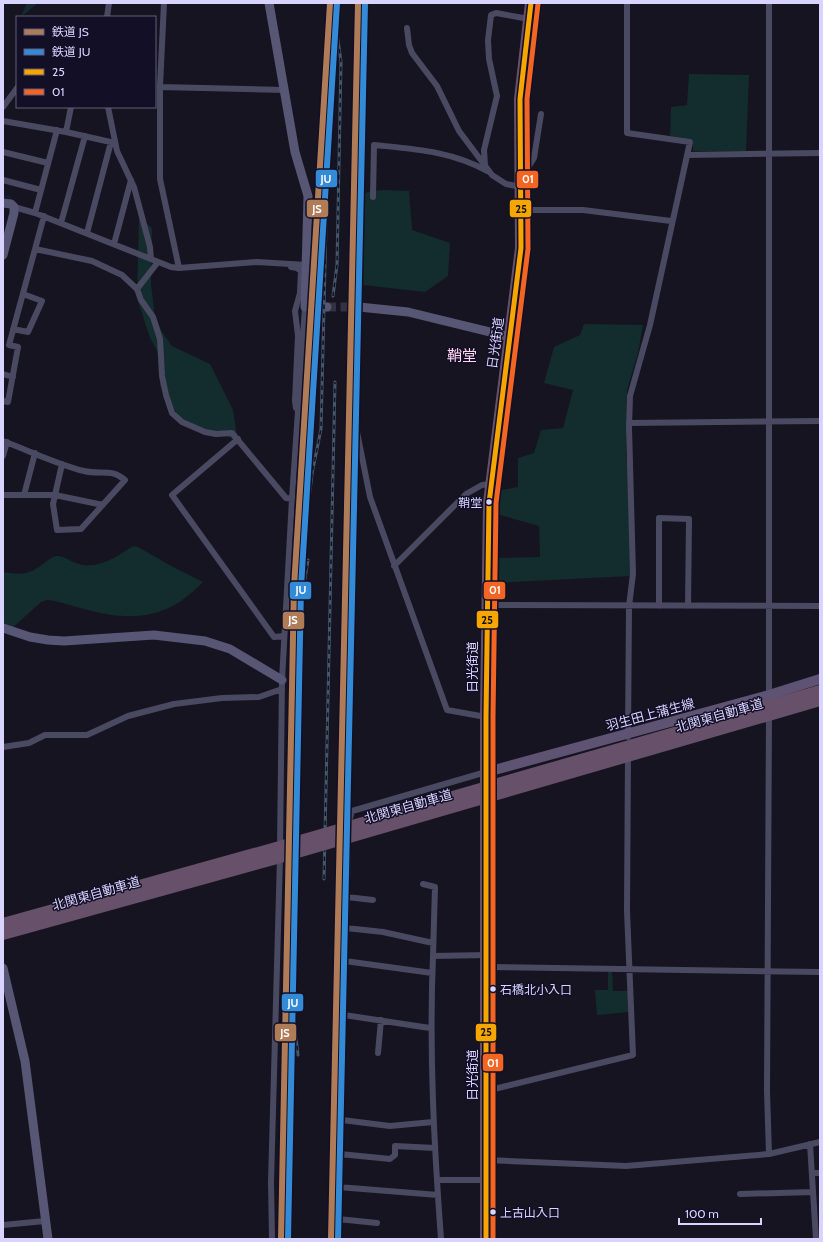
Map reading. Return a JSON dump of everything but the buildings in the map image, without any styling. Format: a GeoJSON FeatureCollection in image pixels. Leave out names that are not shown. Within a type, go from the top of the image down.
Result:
{"type":"FeatureCollection","features":[{"type":"Feature","properties":{"kind":"highway","name":"日光街道"},"geometry":{"type":"LineString","coordinates":[[486,1239],[486,718],[490,484],[520,268],[522,210],[520,99],[531,3]]}},
{"type":"Feature","properties":{"kind":"highway","name":"北関東自動車道"},"geometry":{"type":"LineString","coordinates":[[3,924],[276,848],[820,691]]}},
{"type":"Feature","properties":{"kind":"highway","name":"北関東自動車道"},"geometry":{"type":"LineString","coordinates":[[3,934],[284,856],[820,700]]}},
{"type":"Feature","properties":{"kind":"main road","name":"羽生田上蒲生線"},"geometry":{"type":"LineString","coordinates":[[486,772],[769,695],[820,679]]}},
{"type":"Feature","properties":{"kind":"main road"},"geometry":{"type":"LineString","coordinates":[[486,798],[628,762],[820,706]]}},
{"type":"Feature","properties":{"kind":"street"},"geometry":{"type":"LineString","coordinates":[[107,16],[109,3]]}},
{"type":"Feature","properties":{"kind":"street"},"geometry":{"type":"LineString","coordinates":[[164,3],[160,87],[160,179],[179,268]]}},
{"type":"Feature","properties":{"kind":"street"},"geometry":{"type":"LineString","coordinates":[[269,3],[295,152],[308,196],[305,307],[292,499],[282,684],[271,1182],[272,1239]]}},
{"type":"Feature","properties":{"kind":"street"},"geometry":{"type":"LineString","coordinates":[[486,1091],[633,1055],[627,911],[629,606],[633,574],[629,423],[631,389],[650,325],[671,221],[690,142],[627,133],[627,3]]}},
{"type":"Feature","properties":{"kind":"street"},"geometry":{"type":"LineString","coordinates":[[769,3],[768,421],[770,720],[767,1091],[769,1154]]}},
{"type":"Feature","properties":{"kind":"street"},"geometry":{"type":"LineString","coordinates":[[487,169],[484,150],[496,96],[489,59],[488,40],[491,14],[496,13],[529,19]]}},
{"type":"Feature","properties":{"kind":"street"},"geometry":{"type":"LineString","coordinates":[[407,28],[409,45],[412,53],[437,86],[459,132],[487,169],[499,181],[521,183],[534,158],[541,114]]}},
{"type":"Feature","properties":{"kind":"street"},"geometry":{"type":"LineString","coordinates":[[160,87],[284,90]]}},
{"type":"Feature","properties":{"kind":"street"},"geometry":{"type":"LineString","coordinates":[[3,106],[16,90]]}},
{"type":"Feature","properties":{"kind":"street"},"geometry":{"type":"LineString","coordinates":[[66,132],[71,108]]}},
{"type":"Feature","properties":{"kind":"street"},"geometry":{"type":"LineString","coordinates":[[108,108],[113,143],[131,180],[155,260]]}},
{"type":"Feature","properties":{"kind":"street"},"geometry":{"type":"LineString","coordinates":[[3,121],[57,130],[113,143]]}},
{"type":"Feature","properties":{"kind":"street"},"geometry":{"type":"LineString","coordinates":[[35,212],[57,130]]}},
{"type":"Feature","properties":{"kind":"street"},"geometry":{"type":"LineString","coordinates":[[61,223],[84,136]]}},
{"type":"Feature","properties":{"kind":"street"},"geometry":{"type":"LineString","coordinates":[[87,233],[113,143]]}},
{"type":"Feature","properties":{"kind":"street"},"geometry":{"type":"LineString","coordinates":[[373,197],[374,145],[444,154],[466,159],[487,169]]}},
{"type":"Feature","properties":{"kind":"street"},"geometry":{"type":"LineString","coordinates":[[3,152],[48,163]]}},
{"type":"Feature","properties":{"kind":"street"},"geometry":{"type":"LineString","coordinates":[[687,155],[820,153]]}},
{"type":"Feature","properties":{"kind":"street"},"geometry":{"type":"LineString","coordinates":[[3,180],[41,190]]}},
{"type":"Feature","properties":{"kind":"street"},"geometry":{"type":"LineString","coordinates":[[114,244],[131,180]]}},
{"type":"Feature","properties":{"kind":"street"},"geometry":{"type":"LineString","coordinates":[[3,203],[11,204],[14,207],[35,212],[155,260],[179,268],[244,263],[307,265]]}},
{"type":"Feature","properties":{"kind":"street"},"geometry":{"type":"LineString","coordinates":[[3,255],[14,213],[14,207]]}},
{"type":"Feature","properties":{"kind":"street"},"geometry":{"type":"LineString","coordinates":[[522,210],[583,210],[671,221]]}},
{"type":"Feature","properties":{"kind":"street"},"geometry":{"type":"LineString","coordinates":[[3,401],[8,402],[18,347],[6,344],[13,329],[44,216]]}},
{"type":"Feature","properties":{"kind":"street"},"geometry":{"type":"LineString","coordinates":[[35,249],[92,261],[122,274],[137,289],[141,300],[153,317],[160,339],[162,376],[172,413],[182,422],[205,432],[216,434],[232,433],[286,498],[292,499]]}},
{"type":"Feature","properties":{"kind":"street"},"geometry":{"type":"LineString","coordinates":[[137,289],[155,260]]}},
{"type":"Feature","properties":{"kind":"street"},"geometry":{"type":"LineString","coordinates":[[244,263],[251,266],[297,268],[301,271],[300,293],[295,311],[298,336],[295,400],[298,417]]}},
{"type":"Feature","properties":{"kind":"street"},"geometry":{"type":"LineString","coordinates":[[13,329],[28,332],[42,301],[23,294]]}},
{"type":"Feature","properties":{"kind":"street"},"geometry":{"type":"LineString","coordinates":[[305,307],[327,307]]}},
{"type":"Feature","properties":{"kind":"street"},"geometry":{"type":"LineString","coordinates":[[359,307],[408,312],[510,337]]}},
{"type":"Feature","properties":{"kind":"street"},"geometry":{"type":"LineString","coordinates":[[3,374],[13,376]]}},
{"type":"Feature","properties":{"kind":"street"},"geometry":{"type":"LineString","coordinates":[[629,423],[820,421]]}},
{"type":"Feature","properties":{"kind":"street"},"geometry":{"type":"LineString","coordinates":[[356,427],[370,497],[447,710],[486,718]]}},
{"type":"Feature","properties":{"kind":"street"},"geometry":{"type":"LineString","coordinates":[[238,439],[172,495],[274,637],[284,636]]}},
{"type":"Feature","properties":{"kind":"street"},"geometry":{"type":"LineString","coordinates":[[3,456],[5,441],[86,472],[118,474],[125,480],[81,529],[57,530],[53,504],[62,464]]}},
{"type":"Feature","properties":{"kind":"street"},"geometry":{"type":"LineString","coordinates":[[24,495],[34,453]]}},
{"type":"Feature","properties":{"kind":"street"},"geometry":{"type":"LineString","coordinates":[[394,566],[466,494],[482,485],[490,484]]}},
{"type":"Feature","properties":{"kind":"street"},"geometry":{"type":"LineString","coordinates":[[3,495],[55,495],[103,505]]}},
{"type":"Feature","properties":{"kind":"street"},"geometry":{"type":"LineString","coordinates":[[659,606],[659,518],[689,518],[688,606]]}},
{"type":"Feature","properties":{"kind":"street"},"geometry":{"type":"LineString","coordinates":[[487,605],[820,606]]}},
{"type":"Feature","properties":{"kind":"street"},"geometry":{"type":"LineString","coordinates":[[3,628],[30,637],[48,640],[64,641],[154,635],[205,641],[230,649],[282,684]]}},
{"type":"Feature","properties":{"kind":"street"},"geometry":{"type":"LineString","coordinates":[[3,747],[29,744],[45,735],[87,734],[128,716],[174,704],[222,698],[259,697],[282,684]]}},
{"type":"Feature","properties":{"kind":"street"},"geometry":{"type":"LineString","coordinates":[[350,818],[352,811],[486,772]]}},
{"type":"Feature","properties":{"kind":"street"},"geometry":{"type":"LineString","coordinates":[[337,1239],[342,1120],[348,846]]}},
{"type":"Feature","properties":{"kind":"street"},"geometry":{"type":"LineString","coordinates":[[3,937],[279,860]]}},
{"type":"Feature","properties":{"kind":"street"},"geometry":{"type":"LineString","coordinates":[[424,884],[435,887],[430,1028],[433,1122],[436,1148],[441,1239]]}},
{"type":"Feature","properties":{"kind":"street"},"geometry":{"type":"LineString","coordinates":[[347,897],[373,900]]}},
{"type":"Feature","properties":{"kind":"street"},"geometry":{"type":"LineString","coordinates":[[346,928],[383,932],[433,942]]}},
{"type":"Feature","properties":{"kind":"street"},"geometry":{"type":"LineString","coordinates":[[433,956],[487,961],[629,969],[820,972]]}},
{"type":"Feature","properties":{"kind":"street"},"geometry":{"type":"LineString","coordinates":[[345,961],[432,973]]}},
{"type":"Feature","properties":{"kind":"street"},"geometry":{"type":"LineString","coordinates":[[3,968],[25,1061],[48,1239]]}},
{"type":"Feature","properties":{"kind":"street"},"geometry":{"type":"LineString","coordinates":[[344,1015],[430,1028]]}},
{"type":"Feature","properties":{"kind":"street"},"geometry":{"type":"LineString","coordinates":[[378,1053],[381,1020]]}},
{"type":"Feature","properties":{"kind":"street"},"geometry":{"type":"LineString","coordinates":[[342,1120],[390,1126],[433,1122]]}},
{"type":"Feature","properties":{"kind":"street"},"geometry":{"type":"LineString","coordinates":[[486,1160],[626,1166],[769,1154],[820,1142]]}},
{"type":"Feature","properties":{"kind":"street"},"geometry":{"type":"LineString","coordinates":[[810,1144],[816,1239]]}},
{"type":"Feature","properties":{"kind":"street"},"geometry":{"type":"LineString","coordinates":[[340,1154],[390,1159],[394,1155],[395,1146],[436,1148]]}},
{"type":"Feature","properties":{"kind":"street"},"geometry":{"type":"LineString","coordinates":[[812,1173],[820,1172]]}},
{"type":"Feature","properties":{"kind":"street"},"geometry":{"type":"LineString","coordinates":[[438,1180],[486,1180]]}},
{"type":"Feature","properties":{"kind":"street"},"geometry":{"type":"LineString","coordinates":[[338,1187],[438,1195]]}},
{"type":"Feature","properties":{"kind":"street"},"geometry":{"type":"LineString","coordinates":[[740,1194],[813,1192]]}},
{"type":"Feature","properties":{"kind":"street"},"geometry":{"type":"LineString","coordinates":[[338,1219],[377,1223]]}},
{"type":"Feature","properties":{"kind":"street"},"geometry":{"type":"LineString","coordinates":[[3,1225],[45,1221]]}},
{"type":"Feature","properties":{"kind":"green space"},"geometry":{"type":"Polygon","coordinates":[[[27,3],[38,3],[22,16],[27,3]]]}},
{"type":"Feature","properties":{"kind":"green space"},"geometry":{"type":"Polygon","coordinates":[[[689,74],[749,75],[746,151],[693,151],[693,140],[670,136],[671,107],[687,105],[689,74]]]}},
{"type":"Feature","properties":{"kind":"green space"},"geometry":{"type":"Polygon","coordinates":[[[385,190],[409,191],[412,230],[450,243],[448,276],[425,292],[354,284],[354,207],[358,197],[361,195],[369,192],[385,190]]]}},
{"type":"Feature","properties":{"kind":"green space"},"geometry":{"type":"Polygon","coordinates":[[[139,217],[152,228],[151,284],[155,317],[162,332],[172,346],[210,364],[233,410],[238,442],[225,435],[188,426],[167,402],[160,385],[159,354],[150,338],[137,298],[139,217]]]}},
{"type":"Feature","properties":{"kind":"green space"},"geometry":{"type":"Polygon","coordinates":[[[584,324],[643,325],[638,353],[627,390],[626,453],[629,486],[631,576],[495,583],[495,558],[540,557],[539,526],[493,513],[496,491],[518,487],[518,458],[534,453],[541,430],[563,428],[573,390],[544,383],[554,347],[580,335],[584,324]]]}},
{"type":"Feature","properties":{"kind":"green space"},"geometry":{"type":"Polygon","coordinates":[[[133,546],[138,547],[203,582],[189,595],[176,604],[162,611],[148,615],[117,616],[47,600],[41,602],[9,631],[3,632],[3,572],[20,574],[29,572],[56,556],[61,556],[84,565],[99,564],[106,562],[133,546]]]}},
{"type":"Feature","properties":{"kind":"green space"},"geometry":{"type":"Polygon","coordinates":[[[608,972],[612,972],[613,991],[628,991],[629,1012],[597,1015],[595,990],[608,990],[608,972]]]}},
{"type":"Feature","properties":{"kind":"waterway"},"geometry":{"type":"LineString","coordinates":[[3,196],[10,197],[10,201]]}},
{"type":"Feature","properties":{"kind":"tunnel"},"geometry":{"type":"LineString","coordinates":[[327,307],[359,307]]}},
{"type":"Feature","properties":{"kind":"railway"},"geometry":{"type":"LineString","coordinates":[[333,3],[341,62],[337,265],[333,296]]}},
{"type":"Feature","properties":{"kind":"railway"},"geometry":{"type":"LineString","coordinates":[[311,479],[321,429],[329,103]]}},
{"type":"Feature","properties":{"kind":"railway"},"geometry":{"type":"LineString","coordinates":[[324,879],[335,382]]}},
{"type":"Feature","properties":{"kind":"railway"},"geometry":{"type":"LineString","coordinates":[[305,550],[306,522],[312,475]]}},
{"type":"Feature","properties":{"kind":"railway"},"geometry":{"type":"LineString","coordinates":[[305,579],[308,560]]}},
{"type":"Feature","properties":{"kind":"railway"},"geometry":{"type":"LineString","coordinates":[[297,615],[298,586]]}},
{"type":"Feature","properties":{"kind":"railway"},"geometry":{"type":"LineString","coordinates":[[295,1028],[298,1055]]}},
{"type":"Feature","properties":{"kind":"railway"},"geometry":{"type":"LineString","coordinates":[[287,1239],[288,1216]]}},
{"type":"Feature","properties":{"kind":"rail line","name":"JS"},"geometry":{"type":"LineString","coordinates":[[281,1239],[294,587],[330,3]]}},
{"type":"Feature","properties":{"kind":"rail line","name":"JU"},"geometry":{"type":"LineString","coordinates":[[288,1239],[301,587],[337,3]]}},
{"type":"Feature","properties":{"kind":"rail line","name":"JS"},"geometry":{"type":"LineString","coordinates":[[331,1239],[358,3]]}},
{"type":"Feature","properties":{"kind":"rail line","name":"JU"},"geometry":{"type":"LineString","coordinates":[[338,1239],[365,3]]}},
{"type":"Feature","properties":{"kind":"transit line","name":"25"},"geometry":{"type":"LineString","coordinates":[[486,1239],[486,717],[489,503],[521,248],[520,99],[531,3]]}},
{"type":"Feature","properties":{"kind":"transit line","name":"01"},"geometry":{"type":"LineString","coordinates":[[493,1239],[493,717],[496,503],[528,249],[527,99],[538,4]]}},
{"type":"Feature","properties":{"kind":"place","name":"鞘堂"},"geometry":{"type":"Point","coordinates":[489,502]}},
{"type":"Feature","properties":{"kind":"place","name":"石橋北小入口"},"geometry":{"type":"Point","coordinates":[493,989]}},
{"type":"Feature","properties":{"kind":"place","name":"上古山入口"},"geometry":{"type":"Point","coordinates":[493,1212]}},
{"type":"Feature","properties":{"kind":"district","name":"鞘堂"},"geometry":{"type":"Point","coordinates":[462,356]}}]}
